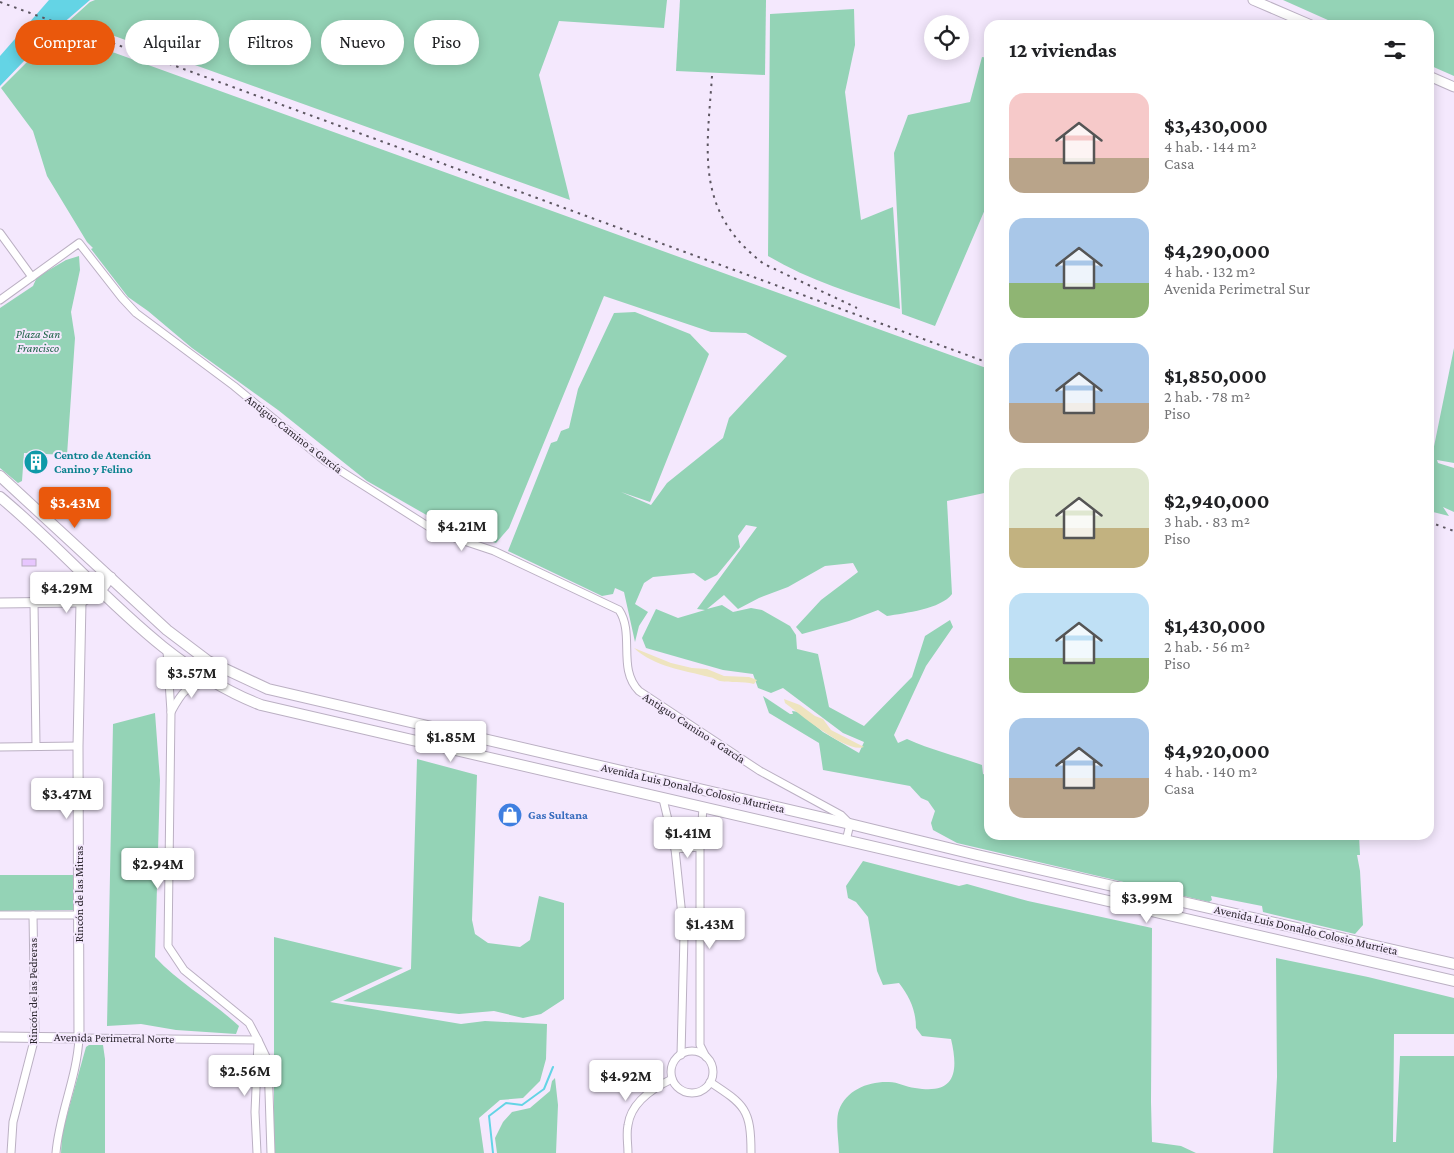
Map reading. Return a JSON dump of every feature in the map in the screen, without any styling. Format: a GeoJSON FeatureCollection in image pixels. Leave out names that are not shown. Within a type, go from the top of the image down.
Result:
{"type":"FeatureCollection","features":[{"type":"Feature","properties":{"kind":"main road","name":"Avenida Luis Donaldo Colosio Murrieta"},"geometry":{"type":"LineString","coordinates":[[0,476],[111,576],[167,630],[195,652],[221,668],[268,689],[343,708],[1454,964]]}},
{"type":"Feature","properties":{"kind":"main road","name":"Avenida Luis Donaldo Colosio Murrieta"},"geometry":{"type":"LineString","coordinates":[[0,498],[167,652],[211,682],[261,705],[1454,981]]}},
{"type":"Feature","properties":{"kind":"main road"},"geometry":{"type":"LineString","coordinates":[[338,724],[343,708]]}},
{"type":"Feature","properties":{"kind":"street"},"geometry":{"type":"LineString","coordinates":[[1254,0],[1300,20]]}},
{"type":"Feature","properties":{"kind":"street"},"geometry":{"type":"LineString","coordinates":[[1434,78],[1454,87]]}},
{"type":"Feature","properties":{"kind":"street"},"geometry":{"type":"LineString","coordinates":[[0,233],[2,241],[32,277],[0,300]]}},
{"type":"Feature","properties":{"kind":"street","name":"Antiguo Camino a García"},"geometry":{"type":"LineString","coordinates":[[32,277],[79,244],[136,313],[234,386],[325,462],[437,532],[494,551],[619,610],[625,625],[629,678],[638,691],[760,771],[841,815],[850,824]]}},
{"type":"Feature","properties":{"kind":"street"},"geometry":{"type":"LineString","coordinates":[[0,603],[80,602],[101,591],[111,576]]}},
{"type":"Feature","properties":{"kind":"street","name":"Rincón de las Mitras"},"geometry":{"type":"LineString","coordinates":[[56,1153],[58,1136],[78,1062],[80,1038],[78,746],[80,602]]}},
{"type":"Feature","properties":{"kind":"street"},"geometry":{"type":"LineString","coordinates":[[34,603],[36,746]]}},
{"type":"Feature","properties":{"kind":"street"},"geometry":{"type":"LineString","coordinates":[[167,652],[171,712],[168,946],[184,970],[249,1023],[258,1040],[268,1061],[271,1153]]}},
{"type":"Feature","properties":{"kind":"street"},"geometry":{"type":"LineString","coordinates":[[171,712],[181,694],[189,687],[211,682]]}},
{"type":"Feature","properties":{"kind":"street"},"geometry":{"type":"LineString","coordinates":[[0,746],[78,746]]}},
{"type":"Feature","properties":{"kind":"street"},"geometry":{"type":"LineString","coordinates":[[663,799],[675,848],[684,935],[681,1055]]}},
{"type":"Feature","properties":{"kind":"street"},"geometry":{"type":"LineString","coordinates":[[703,808],[700,847],[700,1045],[712,1068],[710,1082],[706,1087],[693,1093],[680,1090],[672,1079],[672,1065],[681,1055],[694,1052],[706,1057]]}},
{"type":"Feature","properties":{"kind":"street"},"geometry":{"type":"LineString","coordinates":[[846,841],[850,824]]}},
{"type":"Feature","properties":{"kind":"street"},"geometry":{"type":"LineString","coordinates":[[675,848],[700,847]]}},
{"type":"Feature","properties":{"kind":"street"},"geometry":{"type":"LineString","coordinates":[[0,915],[78,915]]}},
{"type":"Feature","properties":{"kind":"street","name":"Rincón de las Pedreras"},"geometry":{"type":"LineString","coordinates":[[11,1153],[13,1122],[35,1037],[33,915]]}},
{"type":"Feature","properties":{"kind":"street","name":"Avenida Perimetral Norte"},"geometry":{"type":"LineString","coordinates":[[0,1037],[258,1040]]}},
{"type":"Feature","properties":{"kind":"street"},"geometry":{"type":"LineString","coordinates":[[256,1153],[255,1112],[258,1040]]}},
{"type":"Feature","properties":{"kind":"street"},"geometry":{"type":"LineString","coordinates":[[628,1153],[628,1125],[632,1113],[647,1094],[672,1079]]}},
{"type":"Feature","properties":{"kind":"street"},"geometry":{"type":"LineString","coordinates":[[710,1082],[738,1100],[744,1110],[751,1132],[751,1153]]}},
{"type":"Feature","properties":{"kind":"green space"},"geometry":{"type":"Polygon","coordinates":[[[95,0],[667,0],[664,28],[559,21],[539,75],[570,200],[195,65],[219,65],[219,20],[125,20],[125,40],[115,36],[115,20],[70,20],[90,2],[95,0]]]}},
{"type":"Feature","properties":{"kind":"green space"},"geometry":{"type":"Polygon","coordinates":[[[680,0],[766,0],[765,75],[676,71],[680,0]]]}},
{"type":"Feature","properties":{"kind":"green space"},"geometry":{"type":"Polygon","coordinates":[[[1283,0],[1454,0],[1454,76],[1434,67],[1434,20],[1328,20],[1283,0]]]}},
{"type":"Feature","properties":{"kind":"green space"},"geometry":{"type":"Polygon","coordinates":[[[854,9],[855,45],[845,92],[861,220],[893,207],[900,309],[816,280],[768,256],[770,14],[854,9]]]}},
{"type":"Feature","properties":{"kind":"green space"},"geometry":{"type":"Polygon","coordinates":[[[115,53],[125,57],[125,65],[148,65],[984,367],[984,493],[947,501],[952,594],[947,599],[931,607],[913,612],[887,616],[878,610],[849,621],[802,634],[796,627],[821,600],[858,572],[853,563],[825,566],[788,587],[759,598],[738,609],[724,595],[707,609],[722,605],[733,612],[751,608],[762,610],[790,626],[796,635],[797,649],[818,654],[829,707],[864,726],[912,677],[925,636],[950,620],[953,627],[926,666],[894,735],[898,743],[907,739],[982,765],[984,774],[984,840],[1359,840],[1360,855],[1357,855],[1360,871],[1363,925],[1355,934],[1263,912],[1262,906],[1211,896],[1212,900],[1209,902],[957,843],[933,830],[931,823],[935,811],[928,801],[921,798],[910,786],[823,770],[819,743],[769,713],[763,696],[790,714],[793,714],[792,711],[799,712],[823,732],[859,753],[864,742],[843,733],[783,688],[771,693],[758,688],[753,674],[723,670],[646,648],[642,638],[656,609],[678,618],[705,610],[697,609],[757,527],[746,525],[738,536],[740,547],[717,575],[705,581],[694,573],[653,577],[644,583],[635,604],[648,612],[639,626],[635,642],[624,592],[615,588],[613,594],[602,596],[508,551],[551,443],[557,441],[561,431],[569,428],[578,389],[614,313],[635,312],[690,334],[709,354],[650,502],[621,492],[651,505],[667,483],[723,438],[729,418],[787,356],[746,333],[711,332],[604,296],[509,528],[496,543],[451,529],[367,481],[278,410],[192,348],[148,311],[128,297],[91,249],[93,248],[87,242],[47,176],[33,131],[1,88],[24,65],[115,65],[115,53]]]}},
{"type":"Feature","properties":{"kind":"green space"},"geometry":{"type":"Polygon","coordinates":[[[982,57],[984,57],[984,212],[935,326],[902,314],[894,153],[908,115],[970,102],[982,57]]]}},
{"type":"Feature","properties":{"kind":"green space","name":"Plaza San Francisco"},"geometry":{"type":"Polygon","coordinates":[[[79,256],[80,270],[71,312],[75,338],[67,455],[24,453],[22,481],[18,483],[0,468],[0,308],[33,286],[37,277],[66,260],[79,256]]]}},
{"type":"Feature","properties":{"kind":"green space"},"geometry":{"type":"Polygon","coordinates":[[[1454,348],[1454,463],[1437,460],[1438,463],[1454,468],[1454,512],[1443,507],[1449,516],[1434,512],[1434,446],[1454,348]]]}},
{"type":"Feature","properties":{"kind":"green space"},"geometry":{"type":"Polygon","coordinates":[[[155,713],[160,780],[155,957],[175,976],[239,1026],[236,1034],[176,1030],[141,1024],[107,1026],[113,724],[155,713]]]}},
{"type":"Feature","properties":{"kind":"green space"},"geometry":{"type":"Polygon","coordinates":[[[417,759],[477,775],[472,920],[475,934],[488,943],[520,947],[530,940],[539,896],[564,903],[564,999],[541,1014],[523,1018],[494,1011],[459,1014],[343,1001],[411,969],[417,759]]]}},
{"type":"Feature","properties":{"kind":"green space"},"geometry":{"type":"Polygon","coordinates":[[[863,861],[959,886],[967,884],[1028,901],[1152,928],[1152,1142],[1181,1146],[1196,1153],[839,1153],[838,1114],[842,1103],[853,1092],[866,1085],[881,1082],[892,1082],[915,1088],[939,1088],[946,1085],[954,1071],[951,1039],[922,1036],[916,1028],[912,1004],[899,983],[883,985],[877,971],[868,917],[856,902],[848,898],[846,886],[863,861]]]}},
{"type":"Feature","properties":{"kind":"green space"},"geometry":{"type":"Polygon","coordinates":[[[0,875],[75,875],[74,910],[0,911],[0,875]]]}},
{"type":"Feature","properties":{"kind":"green space"},"geometry":{"type":"Polygon","coordinates":[[[274,937],[403,968],[330,1002],[461,1024],[485,1021],[547,1024],[546,1059],[540,1081],[523,1098],[500,1100],[479,1118],[484,1153],[274,1153],[274,937]]]}},
{"type":"Feature","properties":{"kind":"green space"},"geometry":{"type":"Polygon","coordinates":[[[1276,958],[1368,977],[1454,998],[1454,1034],[1394,1034],[1393,1142],[1396,1142],[1400,1056],[1454,1056],[1454,1153],[1273,1153],[1277,1077],[1276,958]]]}},
{"type":"Feature","properties":{"kind":"green space"},"geometry":{"type":"Polygon","coordinates":[[[89,1045],[103,1045],[105,1059],[105,1153],[61,1153],[62,1133],[86,1047],[89,1045]]]}},
{"type":"Feature","properties":{"kind":"green space"},"geometry":{"type":"Polygon","coordinates":[[[555,1078],[558,1105],[556,1153],[497,1153],[495,1138],[503,1122],[512,1112],[530,1108],[550,1091],[552,1081],[555,1078]]]}},
{"type":"Feature","properties":{"kind":"sand"},"geometry":{"type":"Polygon","coordinates":[[[634,648],[671,663],[707,669],[724,676],[749,677],[757,680],[754,684],[720,681],[712,677],[660,664],[634,648]]]}},
{"type":"Feature","properties":{"kind":"sand"},"geometry":{"type":"Polygon","coordinates":[[[784,699],[800,705],[815,716],[823,719],[831,730],[864,747],[856,748],[835,739],[785,703],[784,699]]]}},
{"type":"Feature","properties":{"kind":"water"},"geometry":{"type":"Polygon","coordinates":[[[49,0],[90,0],[67,20],[32,20],[49,0]]]}},
{"type":"Feature","properties":{"kind":"water"},"geometry":{"type":"Polygon","coordinates":[[[15,39],[15,65],[20,65],[0,86],[0,56],[15,39]]]}},
{"type":"Feature","properties":{"kind":"building"},"geometry":{"type":"Polygon","coordinates":[[[22,559],[36,559],[36,566],[22,566],[22,559]]]}},
{"type":"Feature","properties":{"kind":"building"},"geometry":{"type":"Polygon","coordinates":[[[36,582],[61,583],[61,594],[36,593],[36,582]]]}},
{"type":"Feature","properties":{"kind":"waterway"},"geometry":{"type":"LineString","coordinates":[[493,1153],[489,1116],[506,1103],[522,1105],[544,1089],[553,1067]]}},
{"type":"Feature","properties":{"kind":"railway"},"geometry":{"type":"LineString","coordinates":[[0,2],[984,361]]}},
{"type":"Feature","properties":{"kind":"railway"},"geometry":{"type":"LineString","coordinates":[[712,76],[708,130],[710,179],[715,201],[726,223],[741,244],[764,264],[857,308]]}},
{"type":"Feature","properties":{"kind":"railway"},"geometry":{"type":"LineString","coordinates":[[1434,524],[1454,531]]}},
{"type":"Feature","properties":{"kind":"place","name":"Centro de Atención Canino y Felino"},"geometry":{"type":"Point","coordinates":[36,462]}},
{"type":"Feature","properties":{"kind":"place","name":"Gas Sultana"},"geometry":{"type":"Point","coordinates":[510,815]}}]}
